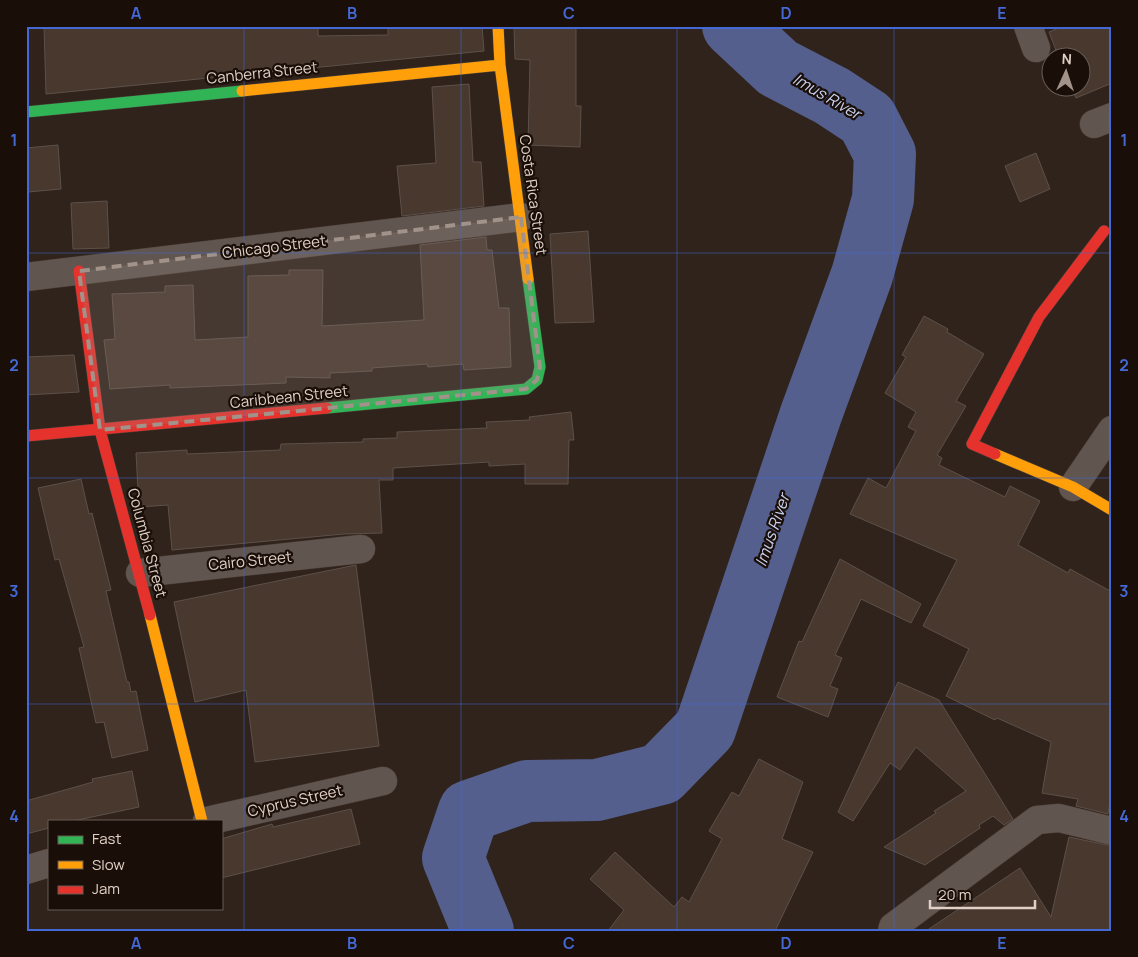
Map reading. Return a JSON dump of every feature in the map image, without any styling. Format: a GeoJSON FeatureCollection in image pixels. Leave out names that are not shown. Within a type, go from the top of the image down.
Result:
{"type":"FeatureCollection","features":[{"type":"Feature","properties":{"kind":"street","name":"Costa Rica Street"},"geometry":{"type":"LineString","coordinates":[[498,26],[500,65],[540,367]]}},
{"type":"Feature","properties":{"kind":"street","name":"Canberra Street"},"geometry":{"type":"LineString","coordinates":[[26,112],[500,65]]}},
{"type":"Feature","properties":{"kind":"street","name":"Chicago Street"},"geometry":{"type":"LineString","coordinates":[[26,277],[521,217]]}},
{"type":"Feature","properties":{"kind":"street"},"geometry":{"type":"LineString","coordinates":[[1104,231],[1039,317],[972,444],[1073,488],[1112,510]]}},
{"type":"Feature","properties":{"kind":"street","name":"Columbia Street"},"geometry":{"type":"LineString","coordinates":[[78,271],[100,430],[140,573],[202,820]]}},
{"type":"Feature","properties":{"kind":"street","name":"Caribbean Street"},"geometry":{"type":"LineString","coordinates":[[26,436],[526,389],[537,380],[540,367]]}},
{"type":"Feature","properties":{"kind":"street"},"geometry":{"type":"LineString","coordinates":[[1073,488],[1112,430]]}},
{"type":"Feature","properties":{"kind":"street","name":"Cairo Street"},"geometry":{"type":"LineString","coordinates":[[140,573],[361,549]]}},
{"type":"Feature","properties":{"kind":"street","name":"Cyprus Street"},"geometry":{"type":"LineString","coordinates":[[211,820],[383,781]]}},
{"type":"Feature","properties":{"kind":"street"},"geometry":{"type":"LineString","coordinates":[[892,931],[893,927],[1037,820],[1059,818],[1112,831]]}},
{"type":"Feature","properties":{"kind":"street"},"geometry":{"type":"LineString","coordinates":[[26,870],[48,864]]}},
{"type":"Feature","properties":{"kind":"highlighted area"},"geometry":{"type":"Polygon","coordinates":[[[521,217],[540,367],[537,380],[526,389],[100,430],[79,271],[521,217]]]}},
{"type":"Feature","properties":{"kind":"building"},"geometry":{"type":"Polygon","coordinates":[[[44,26],[318,26],[318,36],[388,35],[388,26],[482,26],[484,51],[46,94],[44,26]]]}},
{"type":"Feature","properties":{"kind":"building"},"geometry":{"type":"Polygon","coordinates":[[[514,26],[576,26],[576,106],[581,106],[580,147],[528,145],[530,60],[515,59],[514,26]]]}},
{"type":"Feature","properties":{"kind":"building"},"geometry":{"type":"Polygon","coordinates":[[[1064,26],[1112,26],[1112,83],[1090,92],[1090,48],[1055,48],[1049,32],[1064,26]]]}},
{"type":"Feature","properties":{"kind":"building"},"geometry":{"type":"Polygon","coordinates":[[[469,84],[473,162],[481,162],[484,206],[402,216],[397,166],[436,163],[432,87],[469,84]]]}},
{"type":"Feature","properties":{"kind":"building"},"geometry":{"type":"Polygon","coordinates":[[[58,145],[61,189],[28,192],[26,148],[58,145]]]}},
{"type":"Feature","properties":{"kind":"building"},"geometry":{"type":"Polygon","coordinates":[[[1036,153],[1050,189],[1020,202],[1005,166],[1036,153]]]}},
{"type":"Feature","properties":{"kind":"building"},"geometry":{"type":"Polygon","coordinates":[[[107,201],[109,248],[73,249],[71,203],[107,201]]]}},
{"type":"Feature","properties":{"kind":"building"},"geometry":{"type":"Polygon","coordinates":[[[588,231],[594,322],[555,323],[550,234],[588,231]]]}},
{"type":"Feature","properties":{"kind":"building"},"geometry":{"type":"Polygon","coordinates":[[[486,237],[487,250],[492,250],[499,308],[509,308],[511,367],[464,370],[463,364],[428,367],[427,364],[372,368],[372,371],[330,373],[330,378],[286,377],[286,383],[170,388],[170,385],[110,389],[104,340],[115,339],[112,294],[165,292],[165,286],[193,285],[195,340],[248,337],[248,276],[289,275],[289,270],[323,270],[322,326],[424,320],[420,245],[486,237]]]}},
{"type":"Feature","properties":{"kind":"building"},"geometry":{"type":"Polygon","coordinates":[[[924,316],[948,329],[947,332],[984,354],[956,401],[966,406],[937,455],[942,458],[939,465],[1005,497],[1010,486],[1040,501],[1018,545],[1068,573],[1070,569],[1112,592],[1112,790],[1108,814],[1076,806],[1078,799],[1042,793],[1051,742],[997,718],[995,720],[946,696],[969,649],[923,626],[957,560],[850,514],[868,478],[886,488],[916,431],[908,427],[916,412],[885,393],[906,357],[902,355],[924,316]]]}},
{"type":"Feature","properties":{"kind":"building"},"geometry":{"type":"Polygon","coordinates":[[[74,355],[79,392],[26,395],[26,357],[74,355]]]}},
{"type":"Feature","properties":{"kind":"building"},"geometry":{"type":"Polygon","coordinates":[[[571,412],[574,440],[569,440],[568,484],[525,484],[525,464],[489,466],[489,462],[393,468],[393,480],[379,480],[382,533],[344,534],[172,550],[168,505],[139,507],[136,453],[187,450],[187,454],[280,450],[281,444],[363,442],[363,439],[397,438],[397,432],[487,428],[486,422],[530,420],[529,417],[571,412]]]}},
{"type":"Feature","properties":{"kind":"building"},"geometry":{"type":"Polygon","coordinates":[[[81,479],[89,514],[92,513],[111,590],[106,591],[127,682],[129,682],[131,692],[136,691],[148,750],[112,758],[104,722],[96,723],[79,648],[84,647],[59,559],[55,560],[38,488],[81,479]]]}},
{"type":"Feature","properties":{"kind":"building"},"geometry":{"type":"Polygon","coordinates":[[[840,559],[921,604],[911,623],[861,599],[835,655],[842,658],[830,686],[838,689],[828,717],[777,697],[799,641],[802,642],[840,559]]]}},
{"type":"Feature","properties":{"kind":"building"},"geometry":{"type":"Polygon","coordinates":[[[356,565],[379,746],[255,762],[246,690],[195,702],[174,602],[356,565]]]}},
{"type":"Feature","properties":{"kind":"building"},"geometry":{"type":"Polygon","coordinates":[[[898,682],[939,700],[1013,819],[1004,825],[993,816],[979,825],[980,828],[925,865],[884,847],[936,813],[934,811],[966,791],[916,747],[900,770],[890,763],[853,821],[838,812],[898,682]]]}},
{"type":"Feature","properties":{"kind":"building"},"geometry":{"type":"Polygon","coordinates":[[[759,759],[803,782],[782,839],[813,852],[775,931],[608,931],[624,910],[590,879],[615,852],[674,907],[682,897],[689,902],[722,839],[709,831],[732,792],[739,796],[759,759]]]}},
{"type":"Feature","properties":{"kind":"building"},"geometry":{"type":"Polygon","coordinates":[[[132,771],[139,807],[78,820],[48,820],[48,828],[26,834],[26,801],[93,782],[92,779],[132,771]]]}},
{"type":"Feature","properties":{"kind":"building"},"geometry":{"type":"Polygon","coordinates":[[[351,809],[360,844],[222,878],[222,839],[272,824],[273,827],[351,809]]]}},
{"type":"Feature","properties":{"kind":"building"},"geometry":{"type":"Polygon","coordinates":[[[1069,837],[1112,846],[1112,931],[926,931],[1020,868],[1051,917],[1069,837]]]}},
{"type":"Feature","properties":{"kind":"waterway","name":"Imus River"},"geometry":{"type":"LineString","coordinates":[[483,931],[453,858],[469,811],[527,791],[597,790],[661,774],[705,729],[811,414],[862,275],[883,199],[885,154],[867,119],[832,96],[778,68],[733,26]]}},
{"type":"Feature","properties":{"kind":"traffic: fast"},"geometry":{"type":"LineString","coordinates":[[26,112],[242,91]]}},
{"type":"Feature","properties":{"kind":"traffic: fast"},"geometry":{"type":"LineString","coordinates":[[327,408],[526,389],[537,380],[540,367],[528,279]]}},
{"type":"Feature","properties":{"kind":"traffic: slow"},"geometry":{"type":"LineString","coordinates":[[498,26],[500,65],[528,279]]}},
{"type":"Feature","properties":{"kind":"traffic: slow"},"geometry":{"type":"LineString","coordinates":[[242,91],[500,65]]}},
{"type":"Feature","properties":{"kind":"traffic: slow"},"geometry":{"type":"LineString","coordinates":[[995,454],[1073,487],[1112,510]]}},
{"type":"Feature","properties":{"kind":"traffic: slow"},"geometry":{"type":"LineString","coordinates":[[150,615],[202,820]]}},
{"type":"Feature","properties":{"kind":"traffic: jam"},"geometry":{"type":"LineString","coordinates":[[995,454],[972,444],[1039,317],[1104,231]]}},
{"type":"Feature","properties":{"kind":"traffic: jam"},"geometry":{"type":"LineString","coordinates":[[79,271],[100,430],[150,615]]}},
{"type":"Feature","properties":{"kind":"traffic: jam"},"geometry":{"type":"LineString","coordinates":[[26,436],[327,408]]}}]}
